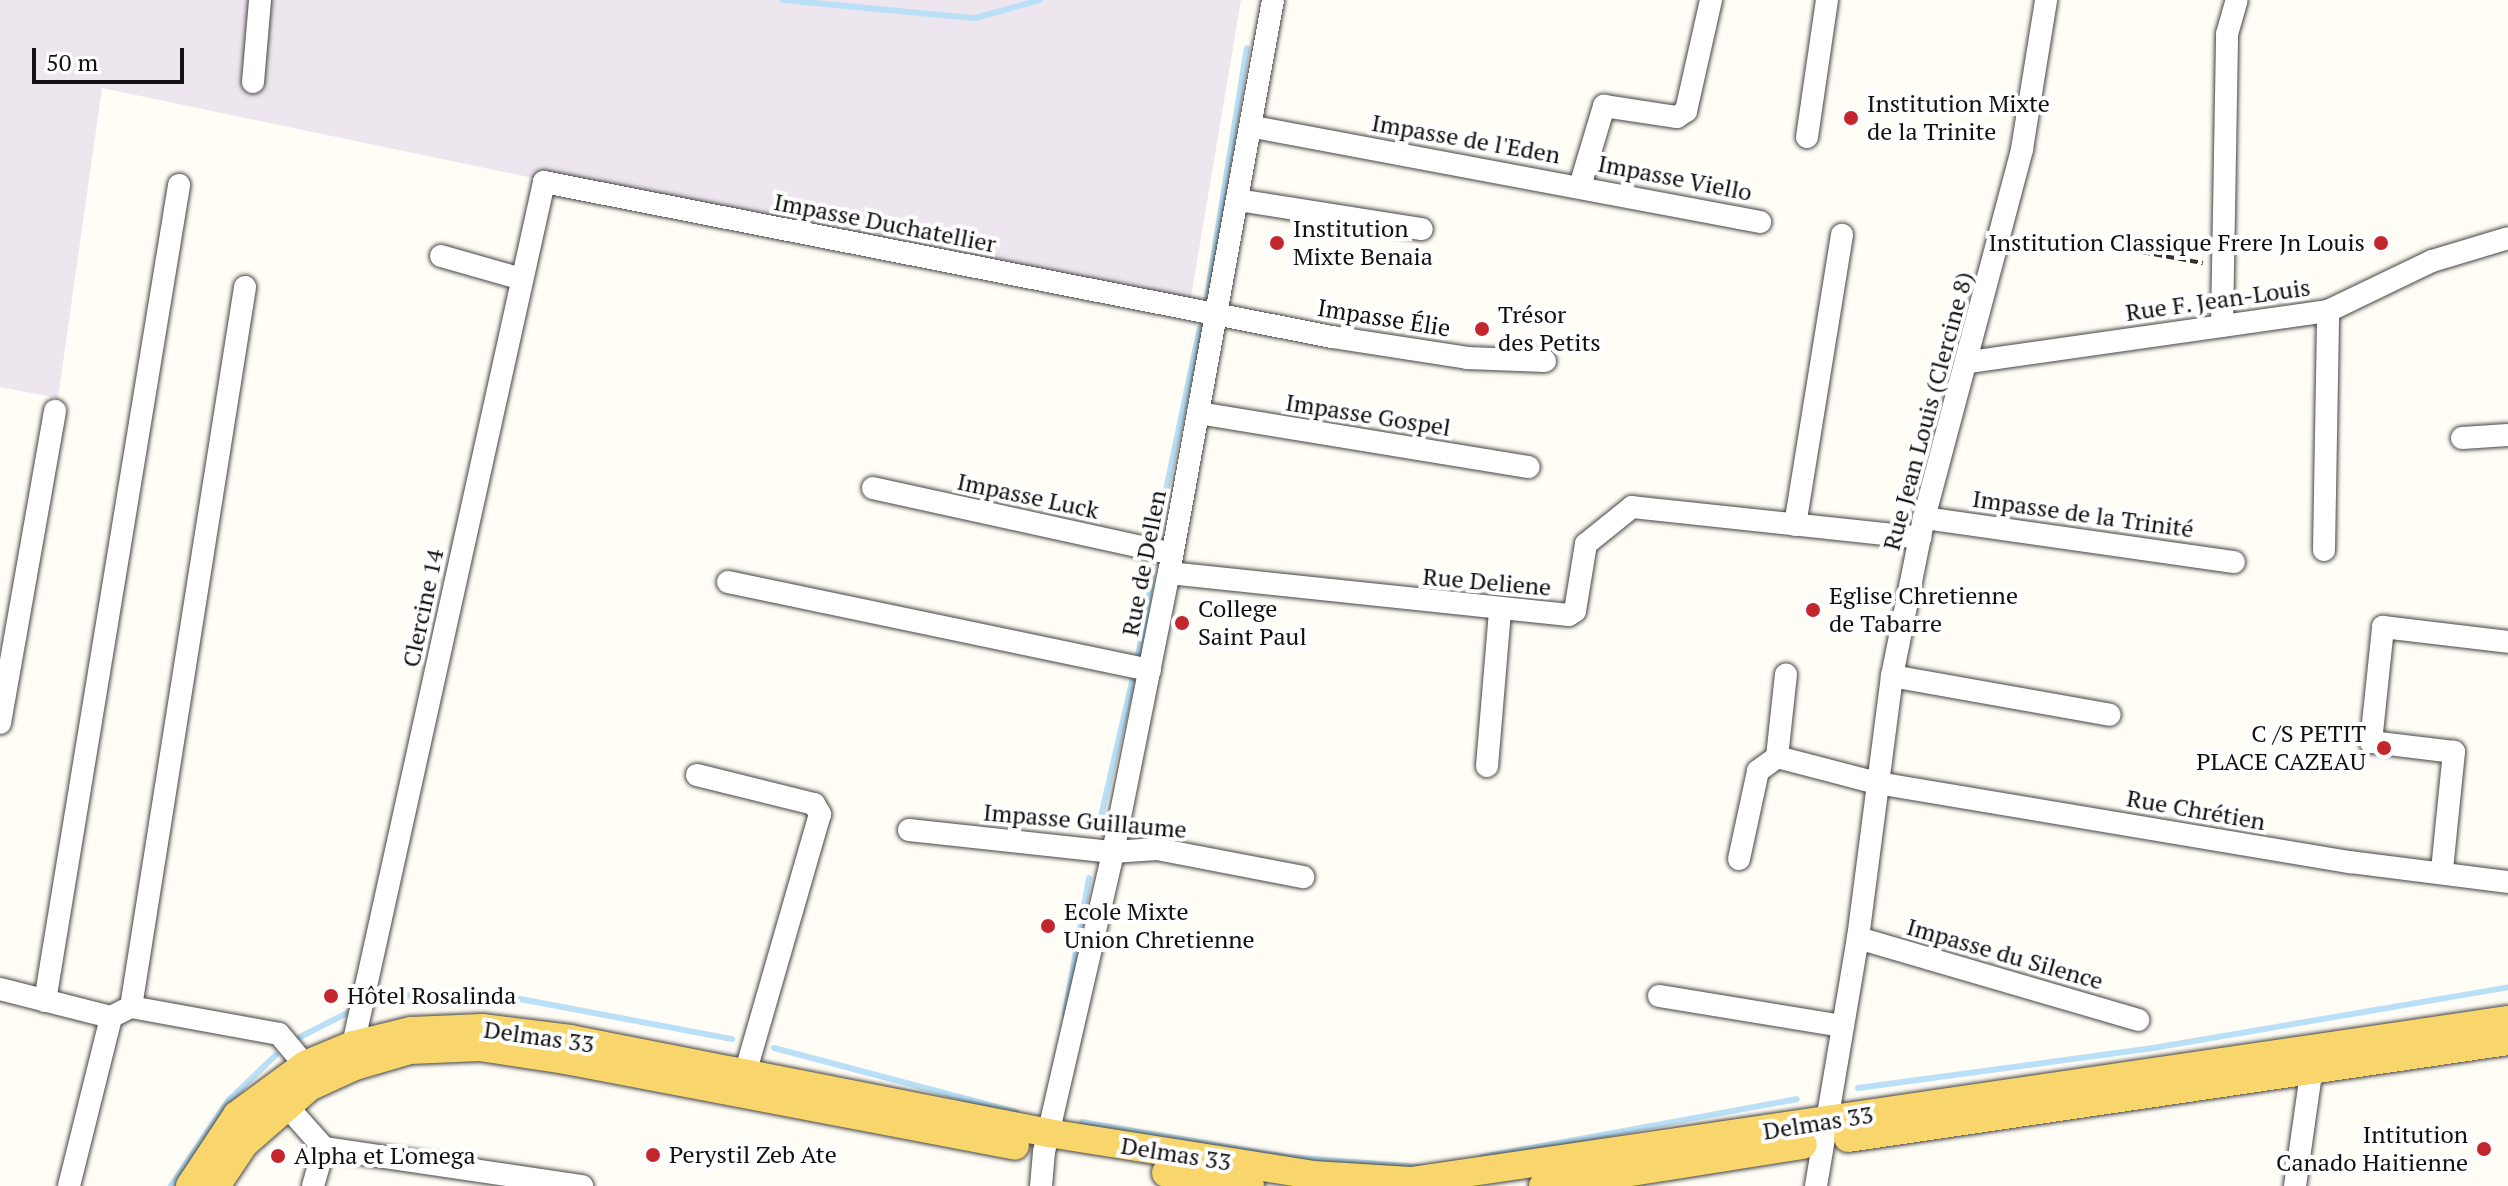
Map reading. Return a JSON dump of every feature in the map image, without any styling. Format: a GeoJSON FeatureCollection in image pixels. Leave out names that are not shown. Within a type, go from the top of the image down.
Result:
{"type":"FeatureCollection","features":[{"type":"Feature","properties":{"kind":"main road","name":"Delmas 33"},"geometry":{"type":"LineString","coordinates":[[1543,1186],[1824,1132],[2508,1020]]}},
{"type":"Feature","properties":{"kind":"main road","name":"Delmas 33"},"geometry":{"type":"LineString","coordinates":[[190,1186],[237,1115],[305,1065],[353,1045],[411,1031],[482,1028],[745,1073],[1250,1186]]}},
{"type":"Feature","properties":{"kind":"main road","name":"Delmas 33"},"geometry":{"type":"LineString","coordinates":[[216,1186],[244,1144],[285,1104],[355,1066],[410,1050],[480,1047],[1046,1142],[1313,1175],[1411,1181],[2311,1073],[2508,1041]]}},
{"type":"Feature","properties":{"kind":"street"},"geometry":{"type":"LineString","coordinates":[[253,82],[260,0]]}},
{"type":"Feature","properties":{"kind":"street","name":"Rue de Dellen"},"geometry":{"type":"LineString","coordinates":[[1041,1186],[1046,1142],[1113,852],[1171,564],[1254,127],[1273,0]]}},
{"type":"Feature","properties":{"kind":"street","name":"Impasse de l'Eden"},"geometry":{"type":"LineString","coordinates":[[1254,127],[1580,186],[1604,106],[1677,117],[1686,111],[1711,0]]}},
{"type":"Feature","properties":{"kind":"street"},"geometry":{"type":"LineString","coordinates":[[1807,137],[1827,0]]}},
{"type":"Feature","properties":{"kind":"street","name":"Rue Jean Louis (Clercine 8)"},"geometry":{"type":"LineString","coordinates":[[1816,1186],[1858,938],[1892,676],[1922,528],[1969,362],[2022,149],[2046,0]]}},
{"type":"Feature","properties":{"kind":"street"},"geometry":{"type":"LineString","coordinates":[[2222,326],[2227,34],[2237,0]]}},
{"type":"Feature","properties":{"kind":"street","name":"Clercine 14"},"geometry":{"type":"LineString","coordinates":[[353,1045],[544,182]]}},
{"type":"Feature","properties":{"kind":"street","name":"Impasse Duchatellier"},"geometry":{"type":"LineString","coordinates":[[544,182],[1216,315]]}},
{"type":"Feature","properties":{"kind":"street"},"geometry":{"type":"LineString","coordinates":[[45,1001],[179,185]]}},
{"type":"Feature","properties":{"kind":"street","name":"Impasse Viello"},"geometry":{"type":"LineString","coordinates":[[1580,186],[1760,222]]}},
{"type":"Feature","properties":{"kind":"street"},"geometry":{"type":"LineString","coordinates":[[1238,200],[1422,229]]}},
{"type":"Feature","properties":{"kind":"street"},"geometry":{"type":"LineString","coordinates":[[1795,525],[1842,235]]}},
{"type":"Feature","properties":{"kind":"street","name":"Rue F. Jean-Louis"},"geometry":{"type":"LineString","coordinates":[[1969,362],[2328,311],[2432,261],[2508,238]]}},
{"type":"Feature","properties":{"kind":"street"},"geometry":{"type":"LineString","coordinates":[[441,256],[522,279]]}},
{"type":"Feature","properties":{"kind":"street"},"geometry":{"type":"LineString","coordinates":[[69,1186],[121,1012],[245,287]]}},
{"type":"Feature","properties":{"kind":"street"},"geometry":{"type":"LineString","coordinates":[[2324,550],[2328,311]]}},
{"type":"Feature","properties":{"kind":"street","name":"Impasse Élie"},"geometry":{"type":"LineString","coordinates":[[1216,315],[1467,358],[1545,361]]}},
{"type":"Feature","properties":{"kind":"street"},"geometry":{"type":"LineString","coordinates":[[0,723],[55,411]]}},
{"type":"Feature","properties":{"kind":"street","name":"Impasse Gospel"},"geometry":{"type":"LineString","coordinates":[[1198,413],[1529,467]]}},
{"type":"Feature","properties":{"kind":"street"},"geometry":{"type":"LineString","coordinates":[[2462,438],[2508,435]]}},
{"type":"Feature","properties":{"kind":"street","name":"Impasse Luck"},"geometry":{"type":"LineString","coordinates":[[873,488],[1171,564]]}},
{"type":"Feature","properties":{"kind":"street","name":"Rue Deliene"},"geometry":{"type":"LineString","coordinates":[[1171,564],[1500,612],[1573,614],[1586,544],[1632,507],[1795,525],[1922,528]]}},
{"type":"Feature","properties":{"kind":"street","name":"Impasse de la Trinité"},"geometry":{"type":"LineString","coordinates":[[1922,528],[2234,562]]}},
{"type":"Feature","properties":{"kind":"street"},"geometry":{"type":"LineString","coordinates":[[728,582],[1150,670]]}},
{"type":"Feature","properties":{"kind":"street"},"geometry":{"type":"LineString","coordinates":[[1487,766],[1500,612]]}},
{"type":"Feature","properties":{"kind":"street"},"geometry":{"type":"LineString","coordinates":[[2442,870],[2454,752],[2371,742],[2383,627],[2508,642]]}},
{"type":"Feature","properties":{"kind":"street"},"geometry":{"type":"LineString","coordinates":[[1739,859],[1758,771],[1777,757],[1786,674]]}},
{"type":"Feature","properties":{"kind":"street"},"geometry":{"type":"LineString","coordinates":[[1892,676],[2110,715]]}},
{"type":"Feature","properties":{"kind":"street","name":"Rue Chrétien"},"geometry":{"type":"LineString","coordinates":[[1777,757],[1877,783],[2350,862],[2442,870],[2508,882]]}},
{"type":"Feature","properties":{"kind":"street"},"geometry":{"type":"LineString","coordinates":[[697,775],[814,804],[820,814],[745,1073]]}},
{"type":"Feature","properties":{"kind":"street","name":"Impasse Guillaume"},"geometry":{"type":"LineString","coordinates":[[909,830],[1113,852],[1157,849],[1303,877]]}},
{"type":"Feature","properties":{"kind":"street","name":"Impasse du Silence"},"geometry":{"type":"LineString","coordinates":[[1858,938],[2138,1020]]}},
{"type":"Feature","properties":{"kind":"street"},"geometry":{"type":"LineString","coordinates":[[0,989],[45,1001],[279,1034],[305,1065]]}},
{"type":"Feature","properties":{"kind":"street"},"geometry":{"type":"LineString","coordinates":[[1659,996],[1843,1026]]}},
{"type":"Feature","properties":{"kind":"street"},"geometry":{"type":"LineString","coordinates":[[2295,1186],[2311,1073]]}},
{"type":"Feature","properties":{"kind":"street"},"geometry":{"type":"LineString","coordinates":[[285,1104],[324,1148],[582,1186]]}},
{"type":"Feature","properties":{"kind":"street"},"geometry":{"type":"LineString","coordinates":[[313,1186],[324,1148]]}},
{"type":"Feature","properties":{"kind":"path"},"geometry":{"type":"LineString","coordinates":[[2119,248],[2221,267]]}},
{"type":"Feature","properties":{"kind":"shaded area"},"geometry":{"type":"Polygon","coordinates":[[[0,0],[1241,0],[1188,315],[102,88],[58,398],[0,387],[0,0]]]}},
{"type":"Feature","properties":{"kind":"waterway"},"geometry":{"type":"LineString","coordinates":[[783,0],[975,18],[1040,0]]}},
{"type":"Feature","properties":{"kind":"waterway"},"geometry":{"type":"LineString","coordinates":[[1206,303],[1247,48]]}},
{"type":"Feature","properties":{"kind":"waterway"},"geometry":{"type":"LineString","coordinates":[[1157,533],[1200,327]]}},
{"type":"Feature","properties":{"kind":"waterway"},"geometry":{"type":"LineString","coordinates":[[1137,662],[1152,576]]}},
{"type":"Feature","properties":{"kind":"waterway"},"geometry":{"type":"LineString","coordinates":[[1098,829],[1134,673]]}},
{"type":"Feature","properties":{"kind":"waterway"},"geometry":{"type":"LineString","coordinates":[[1065,1014],[1089,878]]}},
{"type":"Feature","properties":{"kind":"waterway"},"geometry":{"type":"LineString","coordinates":[[1858,1088],[2153,1048],[2508,987]]}},
{"type":"Feature","properties":{"kind":"waterway"},"geometry":{"type":"LineString","coordinates":[[387,998],[437,992],[520,999],[732,1039]]}},
{"type":"Feature","properties":{"kind":"waterway"},"geometry":{"type":"LineString","coordinates":[[300,1037],[351,1011]]}},
{"type":"Feature","properties":{"kind":"waterway"},"geometry":{"type":"LineString","coordinates":[[774,1048],[1017,1112]]}},
{"type":"Feature","properties":{"kind":"waterway"},"geometry":{"type":"LineString","coordinates":[[171,1186],[229,1100],[276,1055]]}},
{"type":"Feature","properties":{"kind":"waterway"},"geometry":{"type":"LineString","coordinates":[[1482,1157],[1797,1099]]}},
{"type":"Feature","properties":{"kind":"waterway"},"geometry":{"type":"LineString","coordinates":[[1082,1122],[1287,1157],[1420,1167]]}},
{"type":"Feature","properties":{"kind":"place","name":"Institution Mixte de la Trinite"},"geometry":{"type":"Point","coordinates":[1851,118]}},
{"type":"Feature","properties":{"kind":"place","name":"Institution Mixte Benaia"},"geometry":{"type":"Point","coordinates":[1277,243]}},
{"type":"Feature","properties":{"kind":"place","name":"Institution Classique Frere Jn Louis"},"geometry":{"type":"Point","coordinates":[2381,243]}},
{"type":"Feature","properties":{"kind":"place","name":"Trésor des Petits"},"geometry":{"type":"Point","coordinates":[1482,329]}},
{"type":"Feature","properties":{"kind":"place","name":"Eglise Chretienne de Tabarre"},"geometry":{"type":"Point","coordinates":[1813,610]}},
{"type":"Feature","properties":{"kind":"place","name":"College Saint Paul"},"geometry":{"type":"Point","coordinates":[1182,623]}},
{"type":"Feature","properties":{"kind":"place","name":"C /S PETIT PLACE CAZEAU"},"geometry":{"type":"Point","coordinates":[2384,748]}},
{"type":"Feature","properties":{"kind":"place","name":"Ecole Mixte Union Chretienne"},"geometry":{"type":"Point","coordinates":[1048,926]}},
{"type":"Feature","properties":{"kind":"place","name":"Hôtel Rosalinda"},"geometry":{"type":"Point","coordinates":[331,996]}},
{"type":"Feature","properties":{"kind":"place","name":"Intitution Canado Haitienne"},"geometry":{"type":"Point","coordinates":[2484,1149]}},
{"type":"Feature","properties":{"kind":"place","name":"Perystil Zeb Ate"},"geometry":{"type":"Point","coordinates":[653,1155]}},
{"type":"Feature","properties":{"kind":"place","name":"Alpha et L'omega"},"geometry":{"type":"Point","coordinates":[278,1156]}}]}
